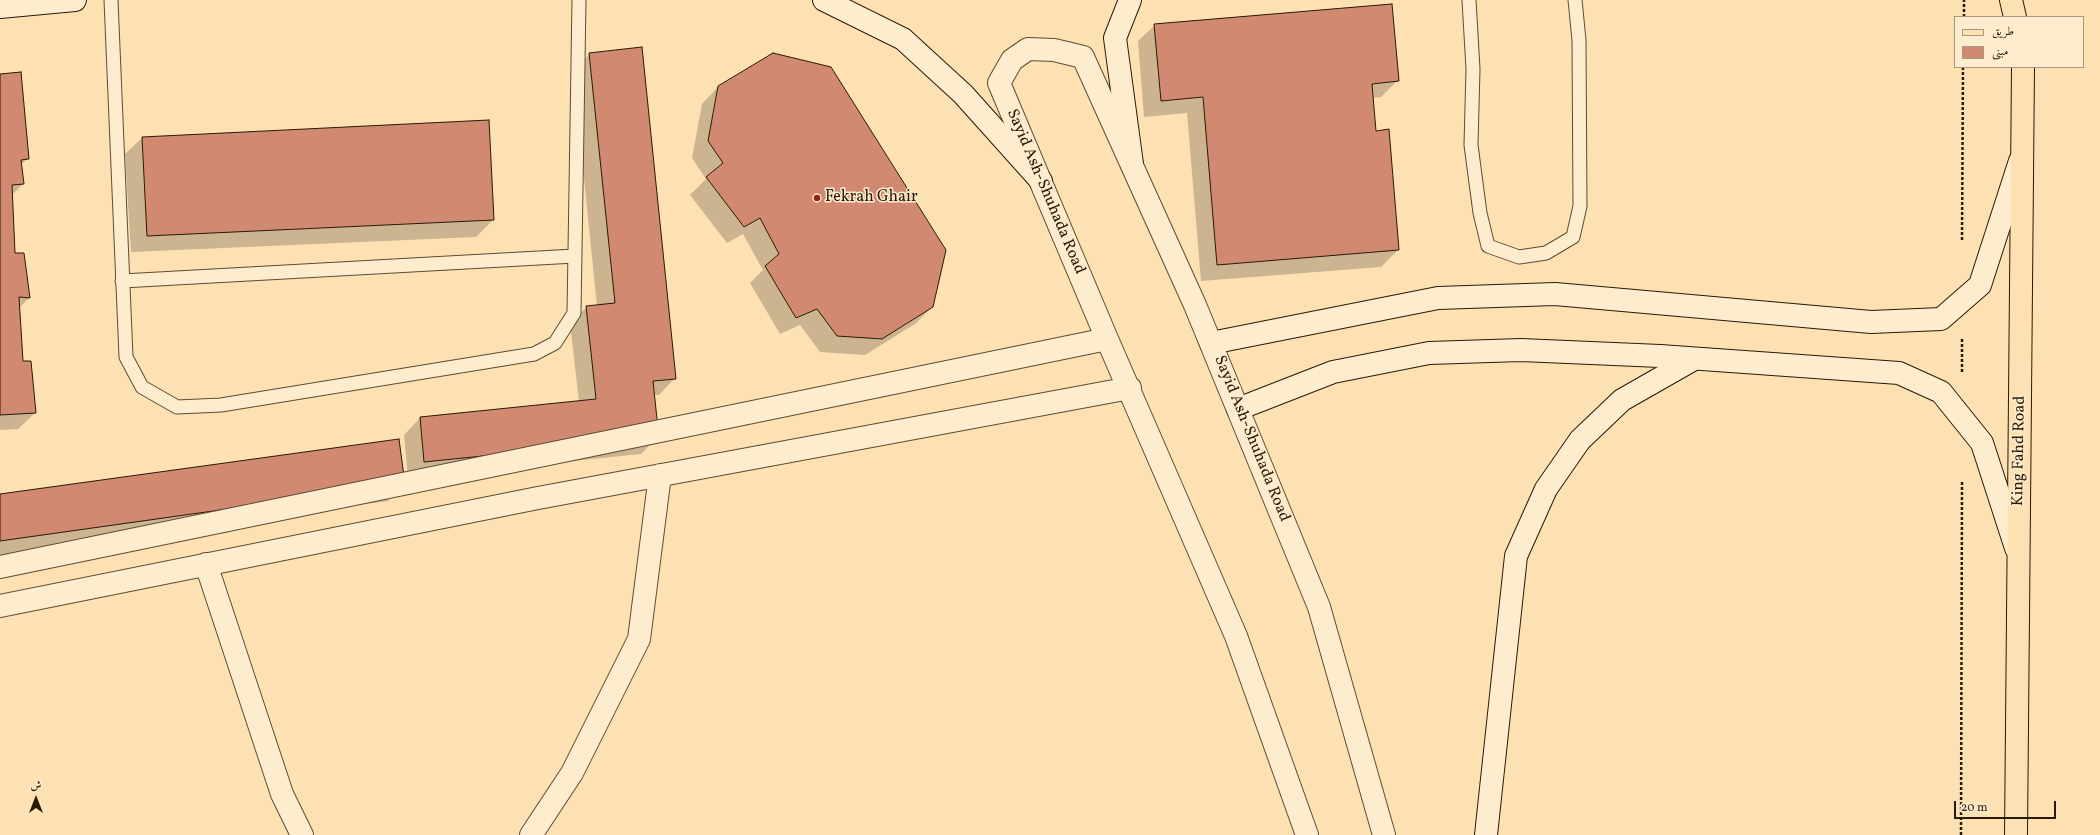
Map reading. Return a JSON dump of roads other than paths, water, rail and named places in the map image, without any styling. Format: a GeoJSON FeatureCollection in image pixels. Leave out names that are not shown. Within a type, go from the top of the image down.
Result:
{"type":"FeatureCollection","features":[{"type":"Feature","properties":{"kind":"main road"},"geometry":{"type":"LineString","coordinates":[[2011,0],[2015,16]]}},
{"type":"Feature","properties":{"kind":"main road"},"geometry":{"type":"LineString","coordinates":[[2024,0],[2024,16]]}},
{"type":"Feature","properties":{"kind":"main road","name":"King Fahd Road"},"geometry":{"type":"LineString","coordinates":[[2016,835],[2023,68]]}},
{"type":"Feature","properties":{"kind":"street"},"geometry":{"type":"LineString","coordinates":[[0,7],[75,0]]}},
{"type":"Feature","properties":{"kind":"street"},"geometry":{"type":"LineString","coordinates":[[824,0],[902,39],[963,94],[1041,181]]}},
{"type":"Feature","properties":{"kind":"street"},"geometry":{"type":"LineString","coordinates":[[1130,0],[1115,38],[1132,164]]}},
{"type":"Feature","properties":{"kind":"street","name":"Sayid Ash-Shuhada Road"},"geometry":{"type":"LineString","coordinates":[[1307,835],[1236,636],[1130,388],[1107,339],[999,82],[1012,60],[1028,49],[1054,50],[1082,56],[1132,164],[1211,342],[1319,606],[1384,835]]}},
{"type":"Feature","properties":{"kind":"street"},"geometry":{"type":"LineString","coordinates":[[1211,342],[1438,298],[1555,294],[1871,322],[1941,319],[1980,285],[2023,153]]}},
{"type":"Feature","properties":{"kind":"street"},"geometry":{"type":"LineString","coordinates":[[0,567],[1107,339]]}},
{"type":"Feature","properties":{"kind":"street"},"geometry":{"type":"LineString","coordinates":[[1238,409],[1333,372],[1429,353],[1521,350],[1694,359],[1899,373],[1941,392],[1982,443],[2019,558]]}},
{"type":"Feature","properties":{"kind":"street"},"geometry":{"type":"LineString","coordinates":[[1486,835],[1516,556],[1546,489],[1580,440],[1622,400],[1694,359]]}},
{"type":"Feature","properties":{"kind":"street"},"geometry":{"type":"LineString","coordinates":[[0,606],[660,475],[1130,388]]}},
{"type":"Feature","properties":{"kind":"street"},"geometry":{"type":"LineString","coordinates":[[531,835],[572,773],[639,639],[660,475]]}},
{"type":"Feature","properties":{"kind":"street"},"geometry":{"type":"LineString","coordinates":[[206,564],[282,794],[302,835]]}},
{"type":"Feature","properties":{"kind":"lane"},"geometry":{"type":"LineString","coordinates":[[111,0],[126,357],[142,387],[177,407],[221,405],[534,354],[555,343],[574,313],[579,0]]}},
{"type":"Feature","properties":{"kind":"lane"},"geometry":{"type":"LineString","coordinates":[[1469,0],[1473,69],[1471,145],[1480,213],[1488,246],[1519,257],[1546,253],[1573,237],[1580,206],[1579,40],[1576,0]]}},
{"type":"Feature","properties":{"kind":"lane"},"geometry":{"type":"LineString","coordinates":[[122,281],[575,256]]}},
{"type":"Feature","properties":{"kind":"place","name":"Fekrah Ghair"},"geometry":{"type":"Point","coordinates":[817,198]}}]}
